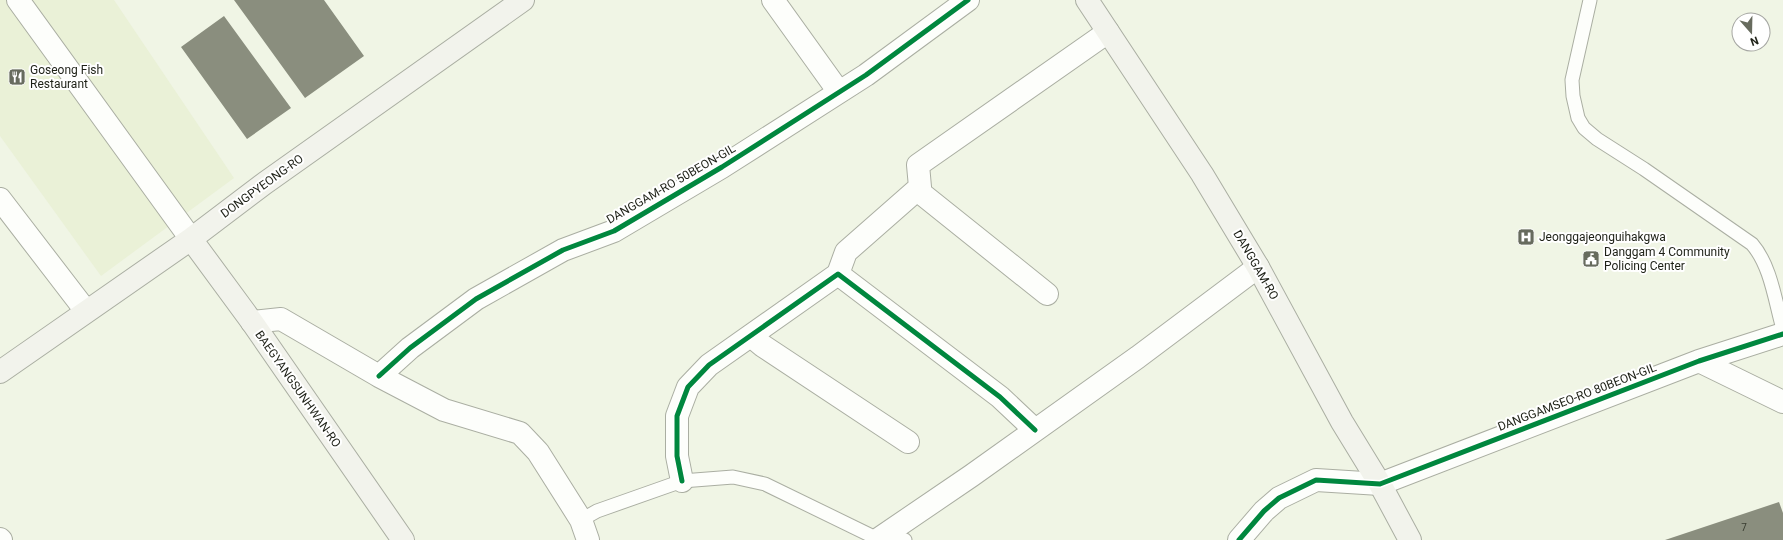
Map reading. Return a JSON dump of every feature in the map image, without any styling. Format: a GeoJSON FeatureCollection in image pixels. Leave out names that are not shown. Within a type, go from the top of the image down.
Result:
{"type":"FeatureCollection","features":[{"type":"Feature","properties":{"kind":"main road","name":"DONGPYEONG-RO"},"geometry":{"type":"LineString","coordinates":[[0,372],[191,239],[265,183],[523,0]]}},
{"type":"Feature","properties":{"kind":"main road","name":"DANGGAM-RO"},"geometry":{"type":"LineString","coordinates":[[1087,0],[1202,174],[1258,267],[1342,422],[1380,484],[1410,540]]}},
{"type":"Feature","properties":{"kind":"main road","name":"BAEGYANGSUNHWAN-RO"},"geometry":{"type":"LineString","coordinates":[[191,239],[252,322],[404,540]]}},
{"type":"Feature","properties":{"kind":"street"},"geometry":{"type":"LineString","coordinates":[[18,0],[191,239]]}},
{"type":"Feature","properties":{"kind":"street"},"geometry":{"type":"LineString","coordinates":[[773,0],[839,92]]}},
{"type":"Feature","properties":{"kind":"street","name":"DANGGAM-RO 50BEON-GIL"},"geometry":{"type":"LineString","coordinates":[[379,376],[410,348],[476,300],[564,250],[614,231],[722,167],[866,75],[968,0]]}},
{"type":"Feature","properties":{"kind":"street"},"geometry":{"type":"LineString","coordinates":[[682,481],[678,456],[677,416],[688,386],[710,366],[838,274],[846,252],[920,187],[918,165],[1108,32]]}},
{"type":"Feature","properties":{"kind":"street"},"geometry":{"type":"LineString","coordinates":[[917,190],[1046,294]]}},
{"type":"Feature","properties":{"kind":"street"},"geometry":{"type":"LineString","coordinates":[[0,199],[86,311]]}},
{"type":"Feature","properties":{"kind":"street"},"geometry":{"type":"LineString","coordinates":[[877,540],[1036,430],[1138,357],[1258,267]]}},
{"type":"Feature","properties":{"kind":"street"},"geometry":{"type":"LineString","coordinates":[[838,274],[1000,397],[1036,430]]}},
{"type":"Feature","properties":{"kind":"street"},"geometry":{"type":"LineString","coordinates":[[252,322],[281,319],[379,376],[444,410],[520,433],[538,452],[580,520],[588,540]]}},
{"type":"Feature","properties":{"kind":"street","name":"DANGGAMSEO-RO 80BEON-GIL"},"geometry":{"type":"LineString","coordinates":[[1380,484],[1699,361],[1783,334]]}},
{"type":"Feature","properties":{"kind":"street"},"geometry":{"type":"LineString","coordinates":[[751,336],[763,346],[908,442]]}},
{"type":"Feature","properties":{"kind":"street"},"geometry":{"type":"LineString","coordinates":[[1699,361],[1783,402]]}},
{"type":"Feature","properties":{"kind":"street"},"geometry":{"type":"LineString","coordinates":[[1239,540],[1264,511],[1279,498],[1316,480],[1380,484]]}},
{"type":"Feature","properties":{"kind":"lane"},"geometry":{"type":"LineString","coordinates":[[1590,0],[1572,80],[1573,96],[1581,123],[1597,139],[1644,169],[1752,244],[1760,254],[1768,272],[1783,329]]}},
{"type":"Feature","properties":{"kind":"lane"},"geometry":{"type":"LineString","coordinates":[[580,520],[598,511],[682,481],[732,477],[754,480],[786,493],[877,540],[894,538],[905,540]]}},
{"type":"Feature","properties":{"kind":"shaded area"},"geometry":{"type":"Polygon","coordinates":[[[0,0],[114,0],[234,178],[101,276],[0,136],[0,0]]]}},
{"type":"Feature","properties":{"kind":"building"},"geometry":{"type":"Polygon","coordinates":[[[234,0],[324,0],[364,56],[305,98],[234,0]]]}},
{"type":"Feature","properties":{"kind":"building"},"geometry":{"type":"Polygon","coordinates":[[[224,16],[291,108],[247,139],[181,47],[224,16]]]}},
{"type":"Feature","properties":{"kind":"building"},"geometry":{"type":"Polygon","coordinates":[[[1779,502],[1783,513],[1783,540],[1665,540],[1779,502]]]}},
{"type":"Feature","properties":{"kind":"cycle path"},"geometry":{"type":"LineString","coordinates":[[379,376],[410,348],[476,299],[563,250],[614,231],[722,167],[866,75],[968,0]]}},
{"type":"Feature","properties":{"kind":"cycle path"},"geometry":{"type":"LineString","coordinates":[[682,481],[677,456],[677,416],[688,387],[709,365],[838,274],[1000,397],[1035,430]]}},
{"type":"Feature","properties":{"kind":"cycle path"},"geometry":{"type":"LineString","coordinates":[[1239,540],[1264,511],[1279,498],[1316,480],[1380,484],[1699,361],[1783,334]]}},
{"type":"Feature","properties":{"kind":"place","name":"Goseong Fish Restaurant"},"geometry":{"type":"Point","coordinates":[17,77]}},
{"type":"Feature","properties":{"kind":"place","name":"Jeonggajeonguihakgwa"},"geometry":{"type":"Point","coordinates":[1526,237]}},
{"type":"Feature","properties":{"kind":"place","name":"Danggam 4 Community Policing Center"},"geometry":{"type":"Point","coordinates":[1591,259]}}]}
